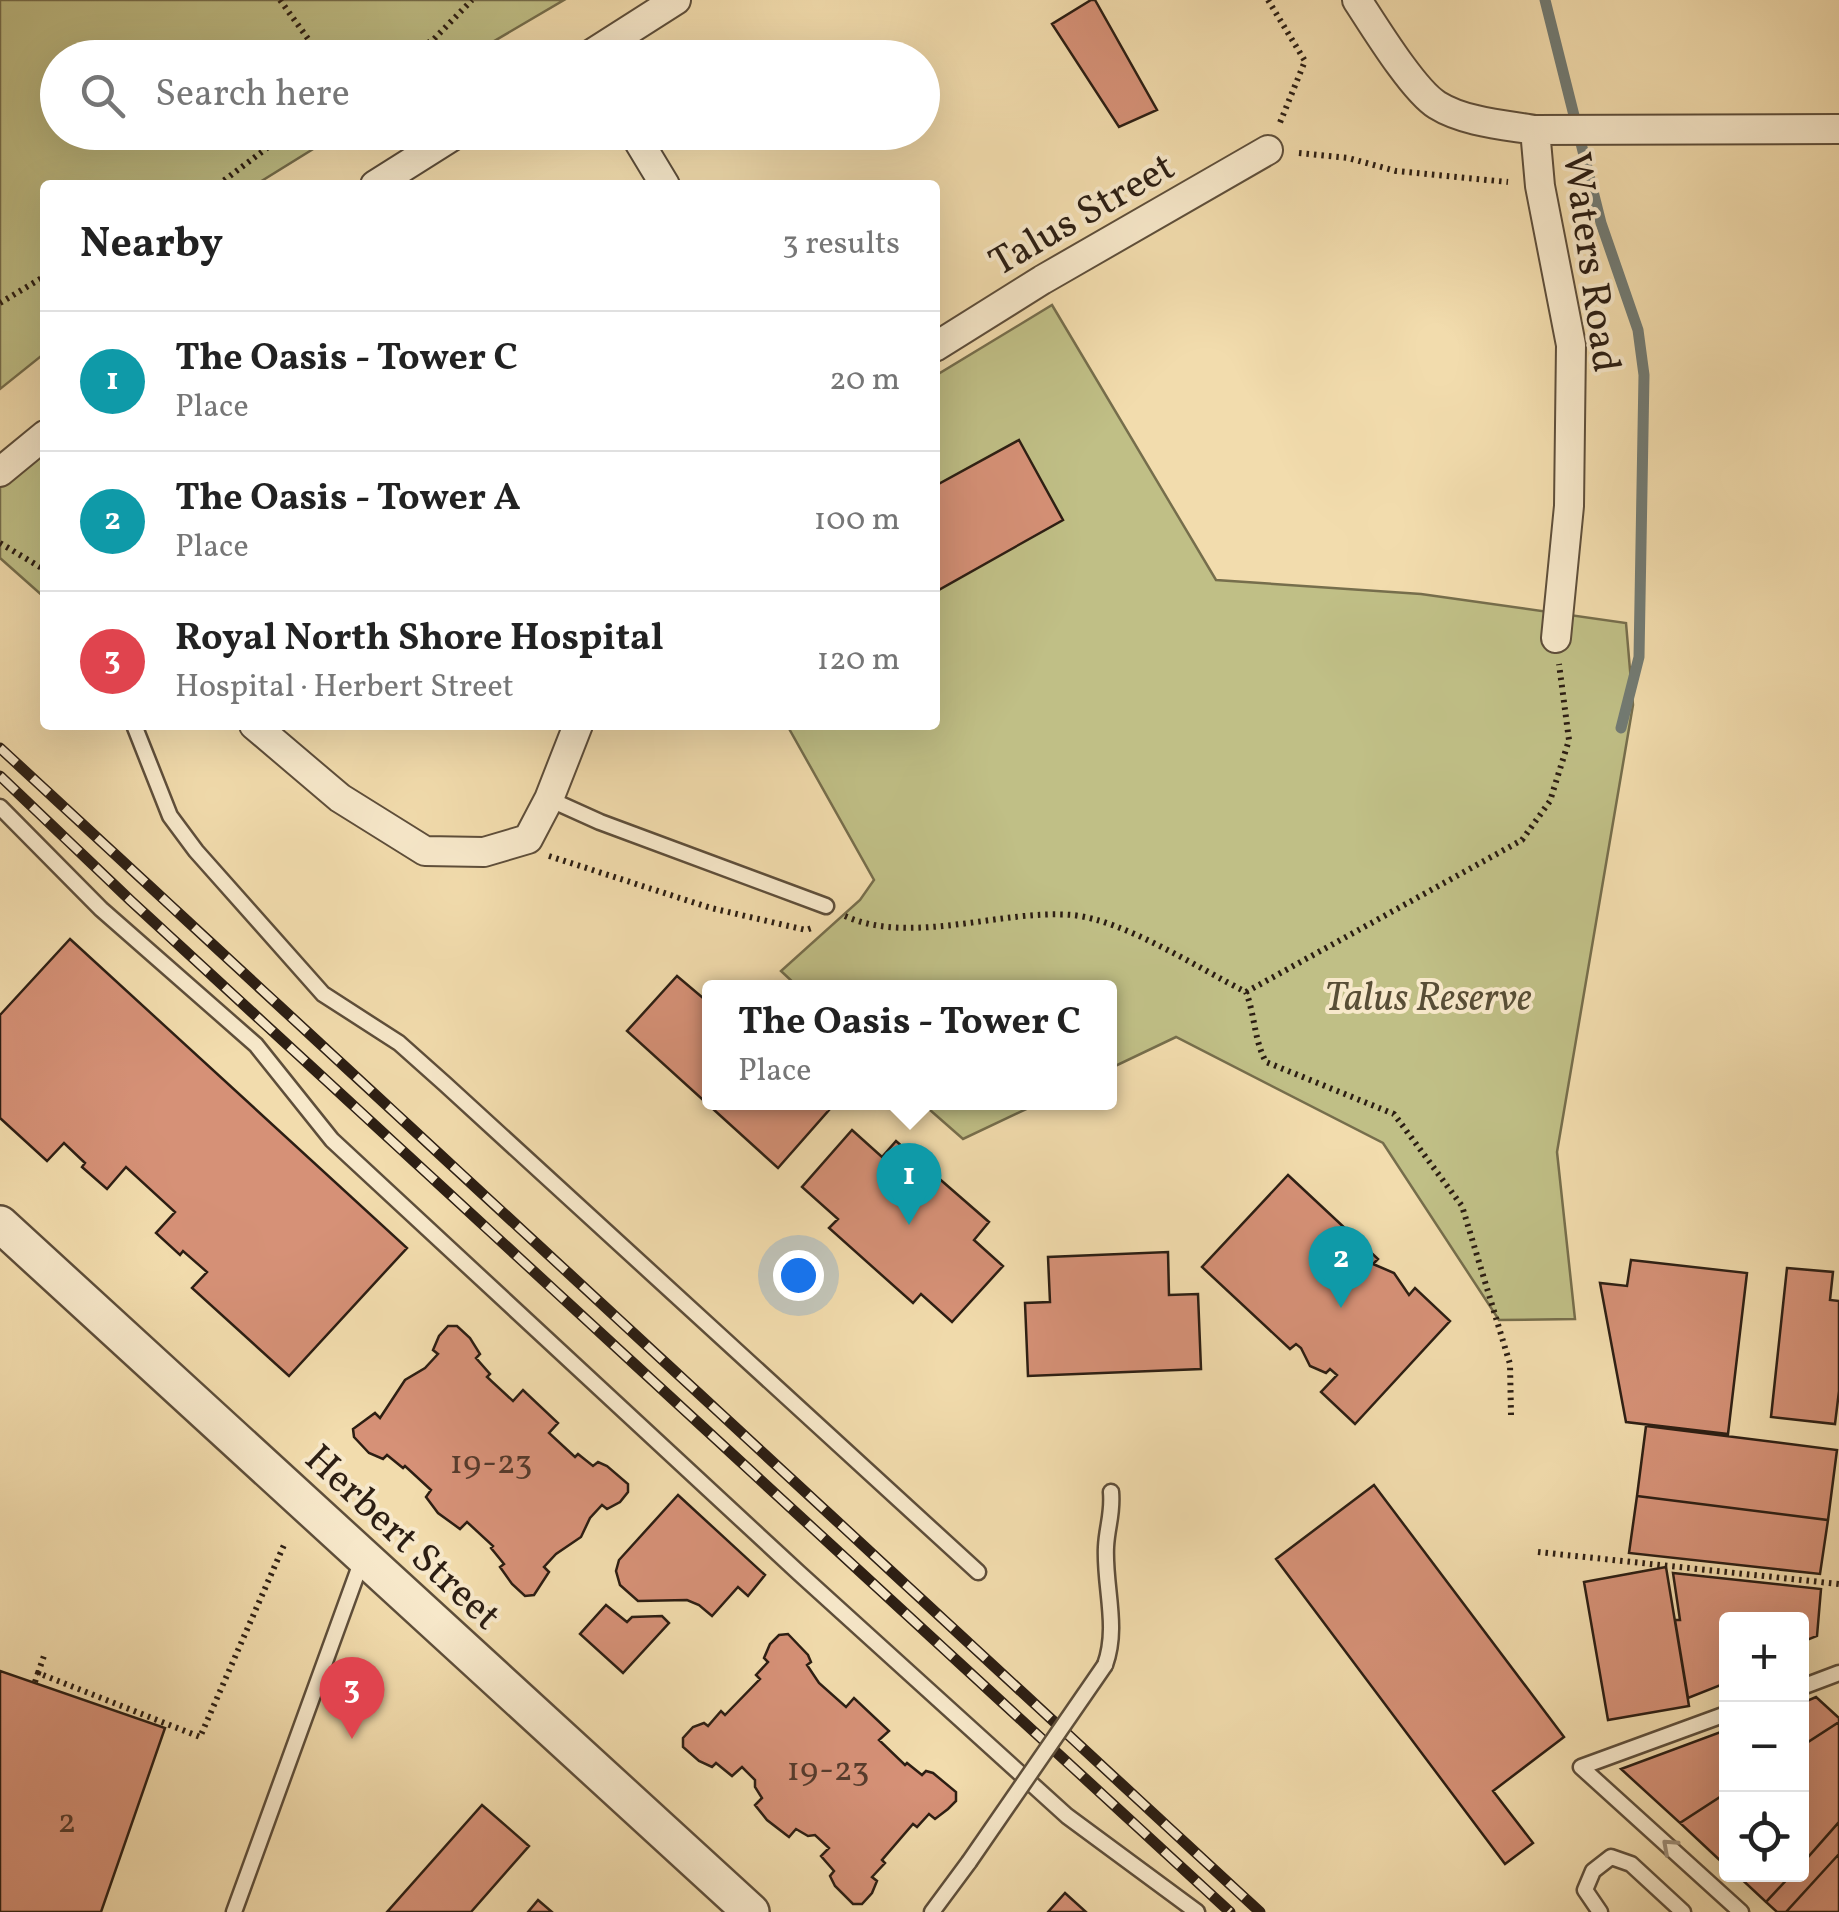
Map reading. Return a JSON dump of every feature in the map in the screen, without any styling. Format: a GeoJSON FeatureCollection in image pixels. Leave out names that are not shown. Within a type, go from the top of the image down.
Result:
{"type":"FeatureCollection","features":[{"type":"Feature","properties":{"kind":"street"},"geometry":{"type":"LineString","coordinates":[[613,40],[676,0]]}},
{"type":"Feature","properties":{"kind":"street","name":"Waters Road"},"geometry":{"type":"LineString","coordinates":[[1357,0],[1403,67],[1436,105],[1479,120],[1535,130],[1540,186],[1572,345],[1569,506],[1556,638]]}},
{"type":"Feature","properties":{"kind":"street"},"geometry":{"type":"LineString","coordinates":[[1535,130],[1839,128]]}},
{"type":"Feature","properties":{"kind":"street"},"geometry":{"type":"LineString","coordinates":[[382,180],[429,150]]}},
{"type":"Feature","properties":{"kind":"street"},"geometry":{"type":"LineString","coordinates":[[644,150],[661,180]]}},
{"type":"Feature","properties":{"kind":"street","name":"Talus Street"},"geometry":{"type":"LineString","coordinates":[[940,344],[1042,280],[1268,150]]}},
{"type":"Feature","properties":{"kind":"street"},"geometry":{"type":"LineString","coordinates":[[0,472],[40,439]]}},
{"type":"Feature","properties":{"kind":"street"},"geometry":{"type":"LineString","coordinates":[[260,730],[340,798],[425,851],[484,852],[528,839],[549,799],[576,730]]}},
{"type":"Feature","properties":{"kind":"street","name":"Herbert Street"},"geometry":{"type":"LineString","coordinates":[[0,1224],[750,1912]]}},
{"type":"Feature","properties":{"kind":"lane"},"geometry":{"type":"LineString","coordinates":[[136,730],[170,816],[196,851],[323,994],[399,1043],[978,1572]]}},
{"type":"Feature","properties":{"kind":"lane"},"geometry":{"type":"LineString","coordinates":[[549,799],[829,913]]}},
{"type":"Feature","properties":{"kind":"lane"},"geometry":{"type":"LineString","coordinates":[[0,807],[101,909],[256,1045],[332,1140],[784,1560],[1067,1816],[1196,1912]]}},
{"type":"Feature","properties":{"kind":"lane"},"geometry":{"type":"LineString","coordinates":[[932,1912],[1105,1665],[1111,1636],[1106,1546],[1113,1514],[1111,1492]]}},
{"type":"Feature","properties":{"kind":"lane"},"geometry":{"type":"LineString","coordinates":[[234,1912],[364,1556]]}},
{"type":"Feature","properties":{"kind":"lane"},"geometry":{"type":"LineString","coordinates":[[1809,1685],[1839,1674]]}},
{"type":"Feature","properties":{"kind":"lane"},"geometry":{"type":"LineString","coordinates":[[1719,1717],[1581,1767],[1741,1912]]}},
{"type":"Feature","properties":{"kind":"lane"},"geometry":{"type":"LineString","coordinates":[[1600,1912],[1585,1890],[1593,1870],[1611,1857],[1631,1864],[1683,1912]]}},
{"type":"Feature","properties":{"kind":"path"},"geometry":{"type":"LineString","coordinates":[[280,0],[309,40]]}},
{"type":"Feature","properties":{"kind":"path"},"geometry":{"type":"LineString","coordinates":[[433,40],[472,0]]}},
{"type":"Feature","properties":{"kind":"path"},"geometry":{"type":"LineString","coordinates":[[1268,0],[1305,61],[1268,150],[1348,158],[1396,171],[1540,186]]}},
{"type":"Feature","properties":{"kind":"path"},"geometry":{"type":"LineString","coordinates":[[225,180],[264,150]]}},
{"type":"Feature","properties":{"kind":"path"},"geometry":{"type":"LineString","coordinates":[[0,302],[40,279]]}},
{"type":"Feature","properties":{"kind":"path"},"geometry":{"type":"LineString","coordinates":[[0,543],[40,567]]}},
{"type":"Feature","properties":{"kind":"path"},"geometry":{"type":"LineString","coordinates":[[1246,992],[1522,840],[1550,801],[1568,740],[1556,638]]}},
{"type":"Feature","properties":{"kind":"path"},"geometry":{"type":"LineString","coordinates":[[528,839],[552,859],[677,898],[806,930],[819,925]]}},
{"type":"Feature","properties":{"kind":"path"},"geometry":{"type":"LineString","coordinates":[[829,913],[879,928],[1071,915],[1112,924],[1246,992],[1258,1048],[1266,1062],[1394,1114],[1462,1206],[1510,1364],[1511,1415]]}},
{"type":"Feature","properties":{"kind":"path"},"geometry":{"type":"LineString","coordinates":[[38,1672],[200,1736],[284,1545]]}},
{"type":"Feature","properties":{"kind":"path"},"geometry":{"type":"LineString","coordinates":[[1538,1552],[1839,1584]]}},
{"type":"Feature","properties":{"kind":"path"},"geometry":{"type":"LineString","coordinates":[[35,1682],[45,1654]]}},
{"type":"Feature","properties":{"kind":"green space"},"geometry":{"type":"Polygon","coordinates":[[[0,0],[564,0],[496,40],[40,40],[40,150],[312,150],[263,180],[40,180],[40,357],[0,389],[0,0]]]}},
{"type":"Feature","properties":{"kind":"green space","name":"Talus Reserve"},"geometry":{"type":"Polygon","coordinates":[[[1052,305],[1216,580],[1421,594],[1626,623],[1633,705],[1557,1152],[1575,1319],[1499,1320],[1383,1143],[1176,1037],[1117,1065],[1117,980],[791,980],[781,971],[860,900],[874,880],[790,730],[940,730],[940,373],[1052,305]]]}},
{"type":"Feature","properties":{"kind":"green space"},"geometry":{"type":"Polygon","coordinates":[[[40,448],[40,594],[0,558],[0,483],[40,448]]]}},
{"type":"Feature","properties":{"kind":"green space"},"geometry":{"type":"Polygon","coordinates":[[[930,1110],[1024,1110],[963,1139],[930,1110]]]}},
{"type":"Feature","properties":{"kind":"building"},"geometry":{"type":"Polygon","coordinates":[[[1095,0],[1157,110],[1119,127],[1052,24],[1095,0]]]}},
{"type":"Feature","properties":{"kind":"building"},"geometry":{"type":"Polygon","coordinates":[[[1019,440],[1063,520],[940,589],[940,483],[1019,440]]]}},
{"type":"Feature","properties":{"kind":"building"},"geometry":{"type":"Polygon","coordinates":[[[70,939],[407,1248],[289,1376],[192,1288],[207,1272],[156,1233],[175,1212],[126,1167],[107,1189],[82,1167],[85,1163],[64,1143],[47,1161],[0,1118],[0,1015],[70,939]]]}},
{"type":"Feature","properties":{"kind":"building"},"geometry":{"type":"Polygon","coordinates":[[[677,976],[702,997],[702,1099],[627,1031],[677,976]]]}},
{"type":"Feature","properties":{"kind":"building"},"geometry":{"type":"Polygon","coordinates":[[[714,1110],[829,1110],[778,1168],[714,1110]]]}},
{"type":"Feature","properties":{"kind":"building"},"geometry":{"type":"Polygon","coordinates":[[[852,1130],[882,1157],[896,1141],[989,1222],[974,1240],[1003,1266],[952,1322],[921,1294],[913,1303],[829,1228],[838,1219],[802,1187],[852,1130]]]}},
{"type":"Feature","properties":{"kind":"building"},"geometry":{"type":"Polygon","coordinates":[[[1288,1175],[1378,1259],[1373,1264],[1394,1273],[1409,1295],[1415,1288],[1450,1321],[1355,1424],[1321,1392],[1337,1375],[1330,1369],[1326,1373],[1310,1366],[1301,1348],[1296,1344],[1290,1349],[1202,1267],[1288,1175]]]}},
{"type":"Feature","properties":{"kind":"building"},"geometry":{"type":"Polygon","coordinates":[[[1168,1252],[1169,1295],[1198,1294],[1201,1369],[1028,1376],[1025,1303],[1050,1302],[1048,1257],[1168,1252]]]}},
{"type":"Feature","properties":{"kind":"building"},"geometry":{"type":"Polygon","coordinates":[[[1631,1260],[1747,1273],[1728,1434],[1626,1422],[1600,1283],[1627,1286],[1631,1260]]]}},
{"type":"Feature","properties":{"kind":"building"},"geometry":{"type":"Polygon","coordinates":[[[1787,1268],[1833,1272],[1830,1300],[1839,1301],[1835,1424],[1771,1417],[1787,1268]]]}},
{"type":"Feature","properties":{"kind":"building"},"geometry":{"type":"Polygon","coordinates":[[[448,1326],[457,1326],[470,1338],[480,1354],[476,1358],[490,1374],[487,1377],[513,1401],[523,1390],[558,1423],[549,1433],[575,1457],[578,1454],[593,1466],[598,1462],[607,1466],[628,1484],[628,1492],[620,1502],[607,1509],[602,1505],[581,1537],[544,1567],[549,1572],[534,1595],[525,1596],[512,1584],[500,1567],[504,1564],[493,1546],[467,1522],[460,1529],[438,1513],[426,1497],[431,1490],[405,1466],[387,1455],[383,1459],[369,1453],[354,1437],[353,1429],[375,1413],[380,1418],[405,1380],[438,1354],[433,1350],[448,1326]]]}},
{"type":"Feature","properties":{"kind":"building"},"geometry":{"type":"Polygon","coordinates":[[[1646,1426],[1837,1450],[1828,1520],[1637,1496],[1646,1426]]]}},
{"type":"Feature","properties":{"kind":"building"},"geometry":{"type":"Polygon","coordinates":[[[1374,1485],[1564,1737],[1493,1791],[1533,1843],[1505,1864],[1276,1559],[1374,1485]]]}},
{"type":"Feature","properties":{"kind":"building"},"geometry":{"type":"Polygon","coordinates":[[[678,1495],[765,1575],[748,1596],[738,1587],[712,1616],[687,1600],[638,1601],[620,1585],[616,1571],[619,1560],[678,1495]]]}},
{"type":"Feature","properties":{"kind":"building"},"geometry":{"type":"Polygon","coordinates":[[[1637,1496],[1828,1520],[1820,1574],[1629,1553],[1637,1496]]]}},
{"type":"Feature","properties":{"kind":"building"},"geometry":{"type":"Polygon","coordinates":[[[1666,1567],[1689,1706],[1608,1720],[1584,1582],[1666,1567]]]}},
{"type":"Feature","properties":{"kind":"building"},"geometry":{"type":"Polygon","coordinates":[[[1673,1573],[1821,1589],[1817,1636],[1809,1639],[1809,1612],[1719,1612],[1719,1686],[1688,1698],[1675,1620],[1680,1620],[1673,1573]]]}},
{"type":"Feature","properties":{"kind":"building"},"geometry":{"type":"Polygon","coordinates":[[[606,1605],[627,1622],[632,1617],[662,1616],[669,1623],[623,1673],[580,1634],[606,1605]]]}},
{"type":"Feature","properties":{"kind":"building"},"geometry":{"type":"Polygon","coordinates":[[[788,1634],[808,1655],[811,1662],[807,1665],[819,1683],[846,1707],[854,1698],[889,1731],[879,1740],[905,1765],[922,1775],[926,1771],[933,1773],[956,1792],[956,1801],[948,1809],[935,1819],[929,1814],[917,1827],[913,1824],[882,1860],[885,1863],[872,1877],[877,1881],[872,1893],[862,1904],[853,1904],[835,1886],[830,1876],[834,1871],[821,1856],[829,1848],[815,1835],[808,1836],[796,1829],[789,1837],[767,1820],[755,1805],[762,1798],[755,1780],[742,1767],[732,1776],[716,1763],[712,1767],[699,1761],[683,1747],[683,1738],[693,1727],[704,1723],[708,1726],[721,1711],[725,1715],[760,1679],[756,1675],[768,1662],[764,1658],[770,1644],[779,1635],[788,1634]]]}},
{"type":"Feature","properties":{"kind":"building"},"geometry":{"type":"Polygon","coordinates":[[[0,1671],[165,1728],[101,1912],[0,1912],[0,1671]]]}},
{"type":"Feature","properties":{"kind":"building"},"geometry":{"type":"Polygon","coordinates":[[[1816,1697],[1839,1722],[1809,1741],[1809,1702],[1816,1697]]]}},
{"type":"Feature","properties":{"kind":"building"},"geometry":{"type":"Polygon","coordinates":[[[1839,1722],[1839,1822],[1809,1856],[1809,1792],[1809,1741],[1839,1722]]]}},
{"type":"Feature","properties":{"kind":"building"},"geometry":{"type":"Polygon","coordinates":[[[1719,1733],[1719,1798],[1680,1823],[1621,1769],[1719,1733]]]}},
{"type":"Feature","properties":{"kind":"building"},"geometry":{"type":"Polygon","coordinates":[[[1719,1798],[1719,1859],[1680,1823],[1719,1798]]]}},
{"type":"Feature","properties":{"kind":"building"},"geometry":{"type":"Polygon","coordinates":[[[482,1805],[529,1846],[471,1912],[387,1912],[482,1805]]]}},
{"type":"Feature","properties":{"kind":"building"},"geometry":{"type":"Polygon","coordinates":[[[1839,1822],[1839,1854],[1786,1912],[1777,1912],[1766,1902],[1785,1882],[1809,1882],[1809,1856],[1839,1822]]]}},
{"type":"Feature","properties":{"kind":"building"},"geometry":{"type":"Polygon","coordinates":[[[1839,1854],[1839,1912],[1786,1912],[1839,1854]]]}},
{"type":"Feature","properties":{"kind":"building"},"geometry":{"type":"Polygon","coordinates":[[[1745,1882],[1785,1882],[1766,1902],[1745,1882]]]}},
{"type":"Feature","properties":{"kind":"building"},"geometry":{"type":"Polygon","coordinates":[[[1065,1893],[1086,1912],[1048,1912],[1065,1893]]]}},
{"type":"Feature","properties":{"kind":"building"},"geometry":{"type":"Polygon","coordinates":[[[538,1900],[552,1912],[528,1912],[538,1900]]]}},
{"type":"Feature","properties":{"kind":"waterway"},"geometry":{"type":"LineString","coordinates":[[1545,0],[1601,223],[1638,330],[1644,375],[1639,657],[1621,728]]}},
{"type":"Feature","properties":{"kind":"railway"},"geometry":{"type":"LineString","coordinates":[[0,748],[1260,1912]]}},
{"type":"Feature","properties":{"kind":"railway"},"geometry":{"type":"LineString","coordinates":[[0,776],[1230,1912]]}},
{"type":"Feature","properties":{"kind":"place","name":"The Oasis - Tower C"},"geometry":{"type":"Point","coordinates":[909,1225]}},
{"type":"Feature","properties":{"kind":"place","name":"The Oasis - Tower A"},"geometry":{"type":"Point","coordinates":[1341,1308]}},
{"type":"Feature","properties":{"kind":"place","name":"Royal North Shore Hospital"},"geometry":{"type":"Point","coordinates":[352,1739]}}]}
